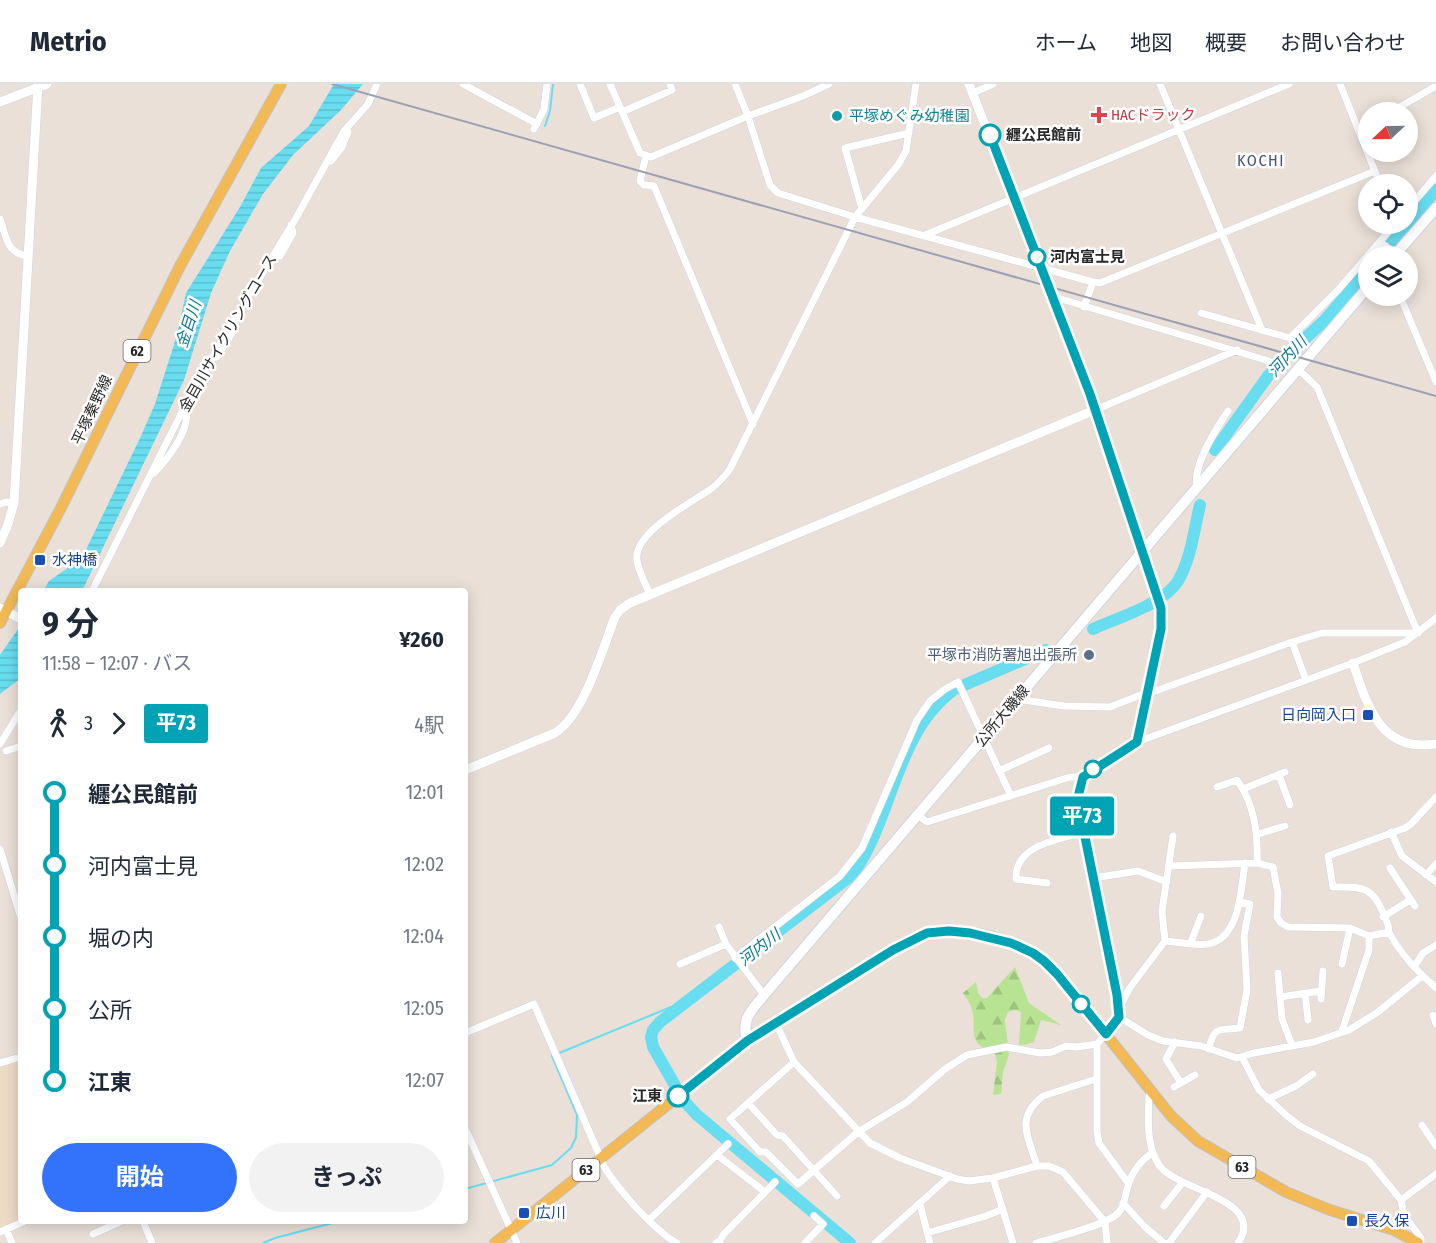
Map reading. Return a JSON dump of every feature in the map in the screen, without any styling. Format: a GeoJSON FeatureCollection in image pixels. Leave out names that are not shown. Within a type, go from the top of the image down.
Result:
{"type":"FeatureCollection","features":[{"type":"Feature","properties":{"kind":"main road","name":"平塚秦野線"},"geometry":{"type":"LineString","coordinates":[[0,623],[3,610],[61,508],[180,266],[281,84]]}},
{"type":"Feature","properties":{"kind":"main road"},"geometry":{"type":"LineString","coordinates":[[1401,246],[1436,208]]}},
{"type":"Feature","properties":{"kind":"main road","name":"公所大磯線"},"geometry":{"type":"LineString","coordinates":[[747,1041],[744,1025],[749,1014],[764,995],[1358,299]]}},
{"type":"Feature","properties":{"kind":"main road","name":"63"},"geometry":{"type":"LineString","coordinates":[[495,1243],[747,1041],[912,939],[927,933],[949,931],[970,933],[1011,943],[1044,961],[1057,974],[1152,1093],[1182,1128],[1198,1141],[1286,1192],[1330,1210],[1394,1230],[1419,1243]]}},
{"type":"Feature","properties":{"kind":"street"},"geometry":{"type":"LineString","coordinates":[[0,102],[48,84]]}},
{"type":"Feature","properties":{"kind":"street","name":"金目川サイクリングコース"},"geometry":{"type":"LineString","coordinates":[[94,588],[150,477],[177,444],[187,421],[188,415],[185,407],[211,359],[217,357],[227,343],[236,327],[234,320],[270,258],[280,256],[293,233],[291,225],[326,163],[332,160],[342,147],[348,127],[368,104],[377,84]]}},
{"type":"Feature","properties":{"kind":"street"},"geometry":{"type":"LineString","coordinates":[[463,84],[535,127],[544,109],[547,84]]}},
{"type":"Feature","properties":{"kind":"street"},"geometry":{"type":"LineString","coordinates":[[580,84],[594,118],[672,90],[670,84]]}},
{"type":"Feature","properties":{"kind":"street"},"geometry":{"type":"LineString","coordinates":[[610,84],[640,153],[646,156],[657,156],[748,116],[830,84]]}},
{"type":"Feature","properties":{"kind":"street"},"geometry":{"type":"LineString","coordinates":[[735,84],[748,116],[770,185],[778,193],[855,217],[1100,284],[1375,171]]}},
{"type":"Feature","properties":{"kind":"street"},"geometry":{"type":"LineString","coordinates":[[650,595],[636,560],[642,544],[662,521],[723,479],[730,469],[855,217],[898,165],[906,151],[916,84]]}},
{"type":"Feature","properties":{"kind":"street"},"geometry":{"type":"LineString","coordinates":[[993,84],[971,88],[1095,410],[1160,603],[1161,629],[1137,742]]}},
{"type":"Feature","properties":{"kind":"street"},"geometry":{"type":"LineString","coordinates":[[1160,84],[1262,330]]}},
{"type":"Feature","properties":{"kind":"street"},"geometry":{"type":"LineString","coordinates":[[925,235],[1288,84]]}},
{"type":"Feature","properties":{"kind":"street"},"geometry":{"type":"LineString","coordinates":[[1340,84],[1376,174]]}},
{"type":"Feature","properties":{"kind":"street"},"geometry":{"type":"LineString","coordinates":[[0,543],[14,503],[38,86]]}},
{"type":"Feature","properties":{"kind":"street"},"geometry":{"type":"LineString","coordinates":[[1408,102],[1436,86]]}},
{"type":"Feature","properties":{"kind":"street"},"geometry":{"type":"LineString","coordinates":[[862,208],[845,148],[909,133]]}},
{"type":"Feature","properties":{"kind":"street"},"geometry":{"type":"LineString","coordinates":[[646,156],[640,182],[654,186],[753,424]]}},
{"type":"Feature","properties":{"kind":"street"},"geometry":{"type":"LineString","coordinates":[[1418,197],[1436,176]]}},
{"type":"Feature","properties":{"kind":"street"},"geometry":{"type":"LineString","coordinates":[[0,219],[12,252],[29,256]]}},
{"type":"Feature","properties":{"kind":"street"},"geometry":{"type":"LineString","coordinates":[[1201,314],[1290,338],[1321,308],[1387,234]]}},
{"type":"Feature","properties":{"kind":"street"},"geometry":{"type":"LineString","coordinates":[[1380,242],[1385,246]]}},
{"type":"Feature","properties":{"kind":"street"},"geometry":{"type":"LineString","coordinates":[[1084,307],[1093,282]]}},
{"type":"Feature","properties":{"kind":"street"},"geometry":{"type":"LineString","coordinates":[[1051,296],[1269,361]]}},
{"type":"Feature","properties":{"kind":"street"},"geometry":{"type":"LineString","coordinates":[[1404,306],[1436,382]]}},
{"type":"Feature","properties":{"kind":"street"},"geometry":{"type":"LineString","coordinates":[[468,769],[565,727],[580,706],[615,617],[630,603],[1237,350]]}},
{"type":"Feature","properties":{"kind":"street"},"geometry":{"type":"LineString","coordinates":[[1298,369],[1317,387],[1418,633]]}},
{"type":"Feature","properties":{"kind":"street"},"geometry":{"type":"LineString","coordinates":[[1197,487],[1197,471],[1217,428],[1228,411]]}},
{"type":"Feature","properties":{"kind":"street"},"geometry":{"type":"LineString","coordinates":[[0,504],[14,503]]}},
{"type":"Feature","properties":{"kind":"street"},"geometry":{"type":"LineString","coordinates":[[3,610],[18,618]]}},
{"type":"Feature","properties":{"kind":"street"},"geometry":{"type":"LineString","coordinates":[[918,815],[927,822],[1070,777],[1083,777],[1137,742],[1405,642],[1436,618]]}},
{"type":"Feature","properties":{"kind":"street"},"geometry":{"type":"LineString","coordinates":[[1016,699],[1064,706],[1110,707],[1292,642],[1333,632],[1418,633]]}},
{"type":"Feature","properties":{"kind":"street"},"geometry":{"type":"LineString","coordinates":[[1292,642],[1306,680]]}},
{"type":"Feature","properties":{"kind":"street"},"geometry":{"type":"LineString","coordinates":[[1353,663],[1368,708],[1385,731],[1404,741],[1422,746],[1436,744]]}},
{"type":"Feature","properties":{"kind":"street"},"geometry":{"type":"LineString","coordinates":[[737,960],[840,876],[854,860],[862,848],[917,720],[930,701],[958,682],[1011,796]]}},
{"type":"Feature","properties":{"kind":"street"},"geometry":{"type":"LineString","coordinates":[[0,744],[18,715]]}},
{"type":"Feature","properties":{"kind":"street"},"geometry":{"type":"LineString","coordinates":[[6,751],[18,747]]}},
{"type":"Feature","properties":{"kind":"street"},"geometry":{"type":"LineString","coordinates":[[999,771],[1049,748]]}},
{"type":"Feature","properties":{"kind":"street"},"geometry":{"type":"LineString","coordinates":[[1244,789],[1282,773],[1290,805]]}},
{"type":"Feature","properties":{"kind":"street"},"geometry":{"type":"LineString","coordinates":[[1083,777],[1079,793],[1084,832],[1119,1013],[1148,1035],[1163,1041],[1209,1049],[1237,1058],[1314,1042],[1348,1030],[1378,1012],[1422,976]]}},
{"type":"Feature","properties":{"kind":"street"},"geometry":{"type":"LineString","coordinates":[[1217,787],[1237,780],[1244,789],[1258,834],[1257,863]]}},
{"type":"Feature","properties":{"kind":"street"},"geometry":{"type":"LineString","coordinates":[[1436,797],[1411,824],[1328,856],[1333,887],[1358,887],[1369,892],[1379,903],[1389,932],[1414,967],[1436,988]]}},
{"type":"Feature","properties":{"kind":"street"},"geometry":{"type":"LineString","coordinates":[[1258,834],[1285,826]]}},
{"type":"Feature","properties":{"kind":"street"},"geometry":{"type":"LineString","coordinates":[[1047,883],[1016,879],[1023,855],[1042,844],[1084,832]]}},
{"type":"Feature","properties":{"kind":"street"},"geometry":{"type":"LineString","coordinates":[[1391,832],[1402,856],[1436,882]]}},
{"type":"Feature","properties":{"kind":"street"},"geometry":{"type":"LineString","coordinates":[[794,1062],[730,1119],[760,1152],[766,1152],[798,1184],[858,1132],[907,1102],[945,1069],[967,1055],[1006,1047],[1040,1053],[1052,1052],[1066,1046],[1097,1044],[1119,1013],[1129,989],[1165,941],[1162,911],[1173,836]]}},
{"type":"Feature","properties":{"kind":"street"},"geometry":{"type":"LineString","coordinates":[[0,849],[18,899]]}},
{"type":"Feature","properties":{"kind":"street"},"geometry":{"type":"LineString","coordinates":[[1165,941],[1206,944],[1218,941],[1225,936],[1240,902],[1245,863]]}},
{"type":"Feature","properties":{"kind":"street"},"geometry":{"type":"LineString","coordinates":[[1170,866],[1257,863],[1273,867],[1278,893],[1277,917],[1288,927],[1350,928],[1369,936],[1389,932]]}},
{"type":"Feature","properties":{"kind":"street"},"geometry":{"type":"LineString","coordinates":[[1426,875],[1436,864]]}},
{"type":"Feature","properties":{"kind":"street"},"geometry":{"type":"LineString","coordinates":[[1383,917],[1412,903],[1390,868]]}},
{"type":"Feature","properties":{"kind":"street"},"geometry":{"type":"LineString","coordinates":[[1093,878],[1138,871],[1167,882]]}},
{"type":"Feature","properties":{"kind":"street"},"geometry":{"type":"LineString","coordinates":[[1209,1049],[1216,1031],[1240,1028],[1247,990],[1244,936],[1250,904],[1240,902]]}},
{"type":"Feature","properties":{"kind":"street"},"geometry":{"type":"LineString","coordinates":[[1191,942],[1200,916]]}},
{"type":"Feature","properties":{"kind":"street"},"geometry":{"type":"LineString","coordinates":[[719,927],[726,944],[764,995]]}},
{"type":"Feature","properties":{"kind":"street"},"geometry":{"type":"LineString","coordinates":[[1340,958],[1350,928]]}},
{"type":"Feature","properties":{"kind":"street"},"geometry":{"type":"LineString","coordinates":[[1342,1031],[1369,950],[1369,936]]}},
{"type":"Feature","properties":{"kind":"street"},"geometry":{"type":"LineString","coordinates":[[680,964],[726,944]]}},
{"type":"Feature","properties":{"kind":"street"},"geometry":{"type":"LineString","coordinates":[[1414,967],[1424,952],[1436,945]]}},
{"type":"Feature","properties":{"kind":"street"},"geometry":{"type":"LineString","coordinates":[[1280,997],[1305,993],[1321,995],[1323,971]]}},
{"type":"Feature","properties":{"kind":"street"},"geometry":{"type":"LineString","coordinates":[[1278,973],[1282,1019],[1292,1045]]}},
{"type":"Feature","properties":{"kind":"street"},"geometry":{"type":"LineString","coordinates":[[1305,993],[1308,1020]]}},
{"type":"Feature","properties":{"kind":"street"},"geometry":{"type":"LineString","coordinates":[[468,1032],[534,1004],[598,1152],[599,1160],[615,1184],[670,1240],[677,1243]]}},
{"type":"Feature","properties":{"kind":"street"},"geometry":{"type":"LineString","coordinates":[[776,1023],[794,1062],[870,1143],[900,1158],[969,1181],[993,1178],[1037,1166],[1049,1166],[1063,1172],[1105,1222],[1107,1243]]}},
{"type":"Feature","properties":{"kind":"street"},"geometry":{"type":"LineString","coordinates":[[1175,1042],[1166,1059],[1177,1085],[1195,1075]]}},
{"type":"Feature","properties":{"kind":"street"},"geometry":{"type":"LineString","coordinates":[[1097,1044],[1099,1143],[1128,1183]]}},
{"type":"Feature","properties":{"kind":"street"},"geometry":{"type":"LineString","coordinates":[[1242,1057],[1254,1082],[1269,1099],[1300,1126],[1369,1161],[1401,1200],[1404,1215],[1421,1238],[1419,1243]]}},
{"type":"Feature","properties":{"kind":"street"},"geometry":{"type":"LineString","coordinates":[[0,1064],[18,1058]]}},
{"type":"Feature","properties":{"kind":"street"},"geometry":{"type":"LineString","coordinates":[[1269,1099],[1296,1086],[1313,1074]]}},
{"type":"Feature","properties":{"kind":"street"},"geometry":{"type":"LineString","coordinates":[[1037,1166],[1024,1124],[1036,1101],[1043,1096],[1096,1079]]}},
{"type":"Feature","properties":{"kind":"street"},"geometry":{"type":"LineString","coordinates":[[1152,1093],[1149,1096],[1147,1123],[1153,1153],[1160,1167],[1169,1175],[1206,1192],[1240,1214],[1244,1220],[1244,1232],[1238,1243]]}},
{"type":"Feature","properties":{"kind":"street"},"geometry":{"type":"LineString","coordinates":[[748,1103],[777,1135],[783,1136],[837,1196]]}},
{"type":"Feature","properties":{"kind":"street"},"geometry":{"type":"LineString","coordinates":[[1422,1125],[1436,1146]]}},
{"type":"Feature","properties":{"kind":"street"},"geometry":{"type":"LineString","coordinates":[[468,1135],[517,1243]]}},
{"type":"Feature","properties":{"kind":"street"},"geometry":{"type":"LineString","coordinates":[[649,1220],[728,1144]]}},
{"type":"Feature","properties":{"kind":"street"},"geometry":{"type":"LineString","coordinates":[[1036,1243],[1105,1222],[1119,1212],[1124,1203],[1128,1183],[1148,1155],[1153,1153]]}},
{"type":"Feature","properties":{"kind":"street"},"geometry":{"type":"LineString","coordinates":[[717,1155],[765,1192]]}},
{"type":"Feature","properties":{"kind":"street"},"geometry":{"type":"LineString","coordinates":[[720,1242],[723,1235],[785,1172]]}},
{"type":"Feature","properties":{"kind":"street"},"geometry":{"type":"LineString","coordinates":[[1401,1200],[1436,1174]]}},
{"type":"Feature","properties":{"kind":"street"},"geometry":{"type":"LineString","coordinates":[[875,1243],[950,1176]]}},
{"type":"Feature","properties":{"kind":"street"},"geometry":{"type":"LineString","coordinates":[[993,1178],[1013,1243]]}},
{"type":"Feature","properties":{"kind":"street"},"geometry":{"type":"LineString","coordinates":[[1164,1206],[1183,1182]]}},
{"type":"Feature","properties":{"kind":"street"},"geometry":{"type":"LineString","coordinates":[[1168,1243],[1206,1192]]}},
{"type":"Feature","properties":{"kind":"street"},"geometry":{"type":"LineString","coordinates":[[1124,1203],[1145,1227],[1164,1243]]}},
{"type":"Feature","properties":{"kind":"street"},"geometry":{"type":"LineString","coordinates":[[920,1204],[930,1243]]}},
{"type":"Feature","properties":{"kind":"street"},"geometry":{"type":"LineString","coordinates":[[927,1233],[1003,1209]]}},
{"type":"Feature","properties":{"kind":"street"},"geometry":{"type":"LineString","coordinates":[[805,1243],[823,1224],[814,1216]]}},
{"type":"Feature","properties":{"kind":"street"},"geometry":{"type":"LineString","coordinates":[[12,1243],[3,1230],[18,1224]]}},
{"type":"Feature","properties":{"kind":"street"},"geometry":{"type":"LineString","coordinates":[[93,1234],[115,1224]]}},
{"type":"Feature","properties":{"kind":"street"},"geometry":{"type":"LineString","coordinates":[[144,1224],[151,1243]]}},
{"type":"Feature","properties":{"kind":"shaded area"},"geometry":{"type":"Polygon","coordinates":[[[18,1062],[18,1220],[0,1228],[0,1068],[18,1062]]]}},
{"type":"Feature","properties":{"kind":"green space"},"geometry":{"type":"Polygon","coordinates":[[[1015,967],[1029,1003],[1061,1025],[1041,1020],[1034,1042],[1019,1045],[1021,1012],[1015,1010],[1008,1012],[1005,1020],[1009,1055],[1003,1072],[1001,1094],[993,1095],[997,1062],[995,1054],[985,1049],[975,1039],[971,1006],[963,993],[976,982],[978,993],[982,998],[987,998],[1015,967]]]}},
{"type":"Feature","properties":{"kind":"water","name":"金目川"},"geometry":{"type":"Polygon","coordinates":[[[334,84],[363,84],[341,110],[293,155],[263,194],[230,251],[211,293],[184,380],[83,588],[45,588],[49,581],[82,558],[141,436],[155,404],[177,335],[186,293],[240,207],[261,168],[309,126],[334,84]]]}},
{"type":"Feature","properties":{"kind":"water"},"geometry":{"type":"Polygon","coordinates":[[[18,629],[18,680],[0,694],[0,655],[18,629]]]}},
{"type":"Feature","properties":{"kind":"waterway"},"geometry":{"type":"LineString","coordinates":[[545,126],[550,111],[553,84]]}},
{"type":"Feature","properties":{"kind":"waterway","name":"河内川"},"geometry":{"type":"LineString","coordinates":[[1388,246],[1436,190]]}},
{"type":"Feature","properties":{"kind":"waterway","name":"河内川"},"geometry":{"type":"LineString","coordinates":[[1215,450],[1268,376],[1325,320],[1358,282]]}},
{"type":"Feature","properties":{"kind":"waterway","name":"河内川"},"geometry":{"type":"LineString","coordinates":[[1093,629],[1162,597],[1178,581],[1192,544],[1200,505]]}},
{"type":"Feature","properties":{"kind":"waterway","name":"河内川"},"geometry":{"type":"LineString","coordinates":[[850,1243],[697,1115],[684,1101],[653,1047],[651,1037],[653,1030],[660,1022],[852,875],[877,828],[907,752],[919,729],[935,707],[955,689],[1046,650]]}},
{"type":"Feature","properties":{"kind":"waterway"},"geometry":{"type":"LineString","coordinates":[[468,1188],[552,1165],[571,1148],[576,1137],[577,1115],[552,1056],[671,1007],[676,1010]]}},
{"type":"Feature","properties":{"kind":"waterway"},"geometry":{"type":"LineString","coordinates":[[263,1243],[329,1224]]}},
{"type":"Feature","properties":{"kind":"railway"},"geometry":{"type":"LineString","coordinates":[[332,84],[1436,396]]}},
{"type":"Feature","properties":{"kind":"bus line","name":"平73"},"geometry":{"type":"LineString","coordinates":[[678,1096],[747,1041],[893,950],[927,933],[949,931],[970,933],[1011,943],[1044,961],[1106,1034],[1119,1017],[1117,995],[1084,832],[1079,793],[1080,782],[1083,777],[1111,757],[1137,742],[1161,629],[1161,608],[1090,394],[990,135]]}},
{"type":"Feature","properties":{"kind":"place","name":"HACドラック"},"geometry":{"type":"Point","coordinates":[1099,115]}},
{"type":"Feature","properties":{"kind":"place","name":"平塚めぐみ幼稚園"},"geometry":{"type":"Point","coordinates":[837,116]}},
{"type":"Feature","properties":{"kind":"place","name":"纒公民館前"},"geometry":{"type":"Point","coordinates":[990,135]}},
{"type":"Feature","properties":{"kind":"place","name":"河内富士見"},"geometry":{"type":"Point","coordinates":[1037,257]}},
{"type":"Feature","properties":{"kind":"place","name":"水神橋"},"geometry":{"type":"Point","coordinates":[40,560]}},
{"type":"Feature","properties":{"kind":"place","name":"平塚市消防署旭出張所"},"geometry":{"type":"Point","coordinates":[1089,655]}},
{"type":"Feature","properties":{"kind":"place","name":"日向岡入口"},"geometry":{"type":"Point","coordinates":[1368,715]}},
{"type":"Feature","properties":{"kind":"place","name":"江東"},"geometry":{"type":"Point","coordinates":[678,1096]}},
{"type":"Feature","properties":{"kind":"place","name":"広川"},"geometry":{"type":"Point","coordinates":[524,1213]}},
{"type":"Feature","properties":{"kind":"place","name":"長久保"},"geometry":{"type":"Point","coordinates":[1352,1221]}},
{"type":"Feature","properties":{"kind":"district","name":"KOCHI"},"geometry":{"type":"Point","coordinates":[1261,160]}}]}
